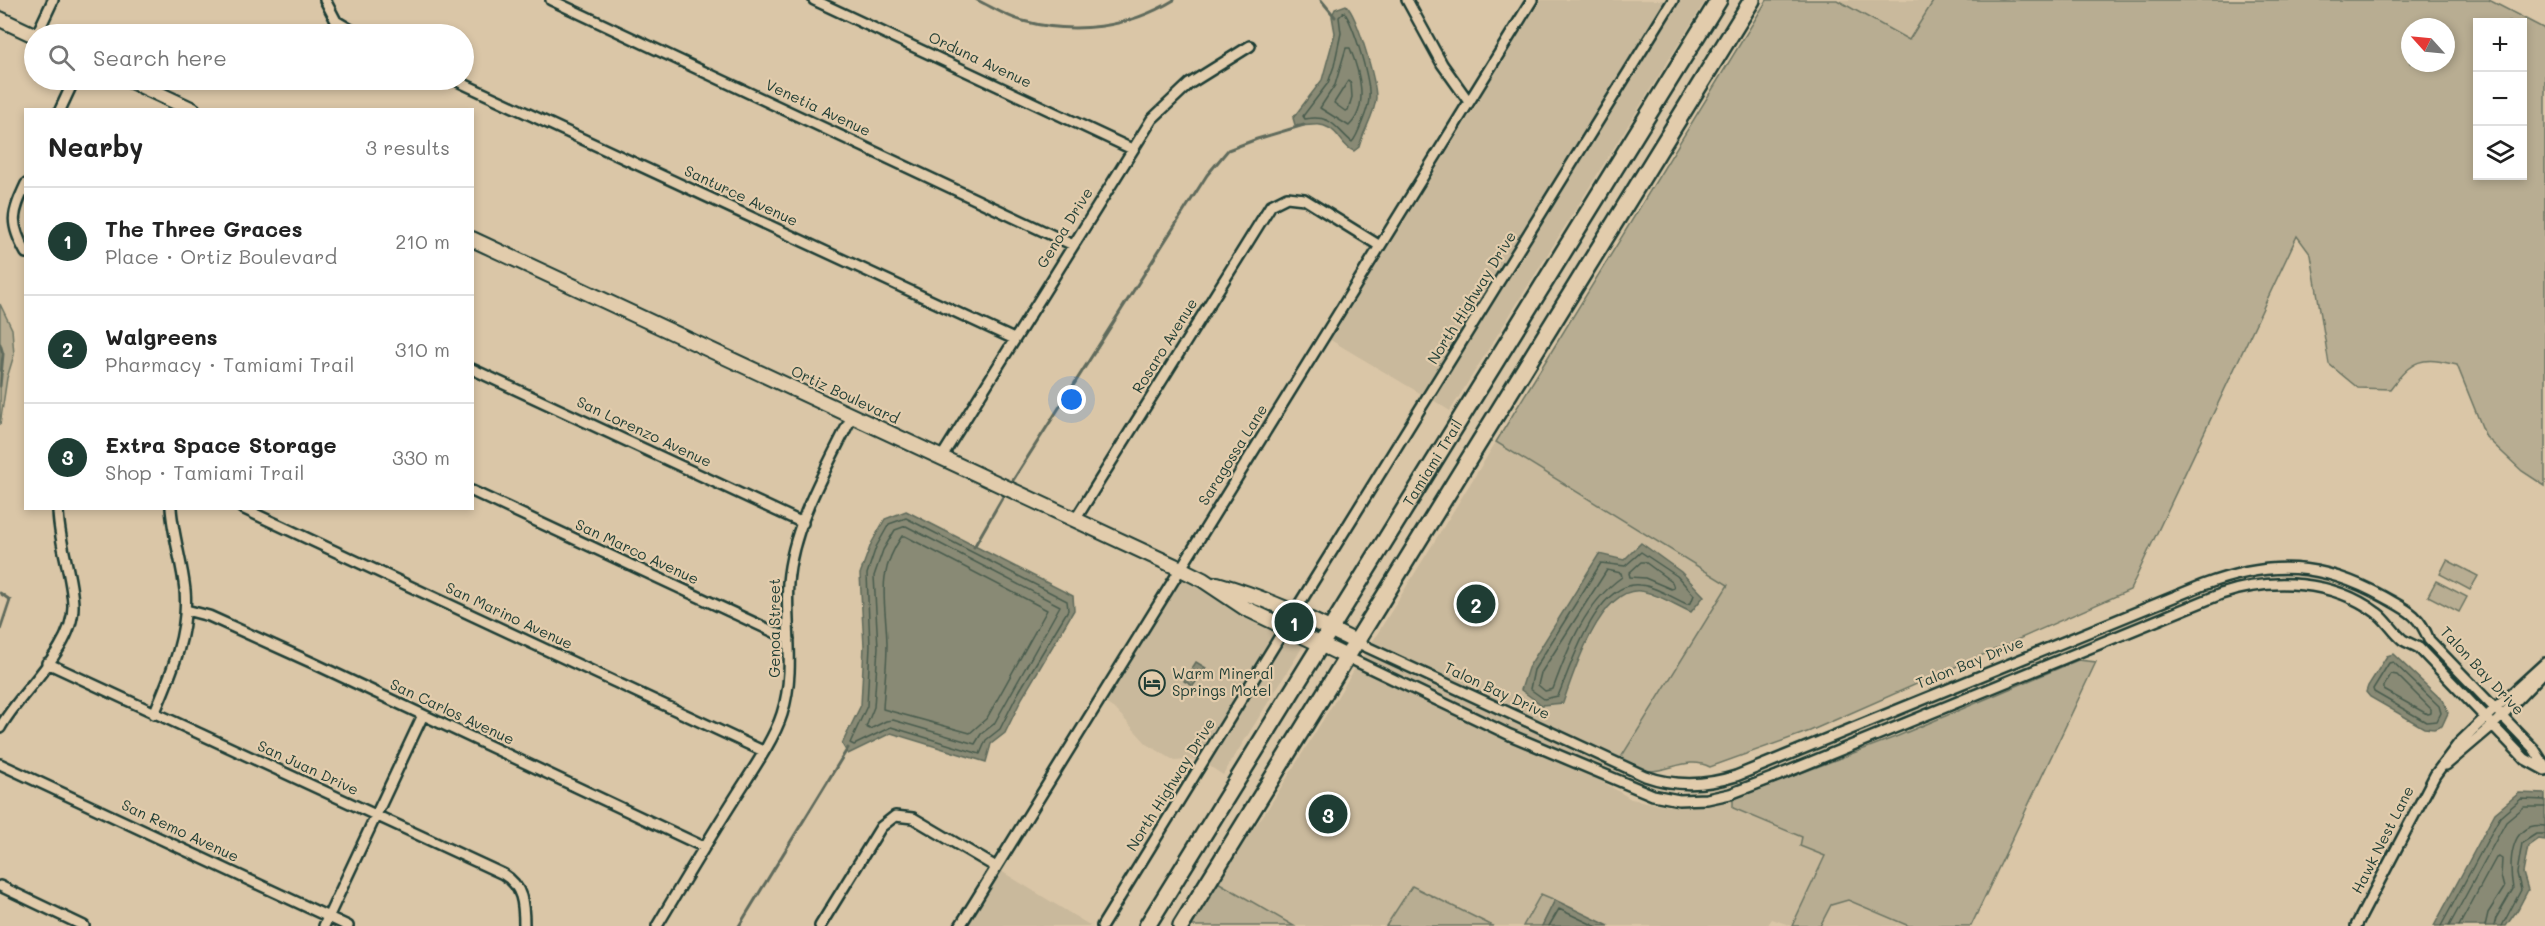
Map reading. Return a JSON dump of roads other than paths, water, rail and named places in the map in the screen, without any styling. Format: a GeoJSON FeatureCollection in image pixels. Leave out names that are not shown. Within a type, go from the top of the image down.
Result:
{"type":"FeatureCollection","features":[{"type":"Feature","properties":{"kind":"main road","name":"Tamiami Trail"},"geometry":{"type":"LineString","coordinates":[[1147,926],[1719,0]]}},
{"type":"Feature","properties":{"kind":"main road","name":"Tamiami Trail"},"geometry":{"type":"LineString","coordinates":[[1181,926],[1752,0]]}},
{"type":"Feature","properties":{"kind":"street"},"geometry":{"type":"LineString","coordinates":[[41,24],[53,0]]}},
{"type":"Feature","properties":{"kind":"street"},"geometry":{"type":"LineString","coordinates":[[325,0],[336,21],[341,24]]}},
{"type":"Feature","properties":{"kind":"street","name":"Venetia Avenue"},"geometry":{"type":"LineString","coordinates":[[551,0],[1073,245]]}},
{"type":"Feature","properties":{"kind":"street","name":"Orduna Avenue"},"geometry":{"type":"LineString","coordinates":[[814,0],[1132,149]]}},
{"type":"Feature","properties":{"kind":"street"},"geometry":{"type":"LineString","coordinates":[[1407,0],[1442,64],[1469,102]]}},
{"type":"Feature","properties":{"kind":"street","name":"Saragossa Lane"},"geometry":{"type":"LineString","coordinates":[[960,926],[1532,0]]}},
{"type":"Feature","properties":{"kind":"street","name":"North Highway Drive"},"geometry":{"type":"LineString","coordinates":[[1295,611],[1673,0]]}},
{"type":"Feature","properties":{"kind":"street"},"geometry":{"type":"LineString","coordinates":[[0,19],[24,30]]}},
{"type":"Feature","properties":{"kind":"street","name":"Genoa Drive"},"geometry":{"type":"LineString","coordinates":[[941,458],[1152,119],[1189,84],[1250,46]]}},
{"type":"Feature","properties":{"kind":"street","name":"Santurce Avenue"},"geometry":{"type":"LineString","coordinates":[[474,89],[1014,339]]}},
{"type":"Feature","properties":{"kind":"street"},"geometry":{"type":"LineString","coordinates":[[61,108],[69,90]]}},
{"type":"Feature","properties":{"kind":"street"},"geometry":{"type":"LineString","coordinates":[[150,90],[188,108]]}},
{"type":"Feature","properties":{"kind":"street"},"geometry":{"type":"LineString","coordinates":[[24,188],[16,203],[13,219],[16,236],[24,250]]}},
{"type":"Feature","properties":{"kind":"street","name":"Rosaro Avenue"},"geometry":{"type":"LineString","coordinates":[[1075,520],[1265,212],[1277,201],[1287,197],[1308,200],[1380,246]]}},
{"type":"Feature","properties":{"kind":"street","name":"Ortiz Boulevard"},"geometry":{"type":"LineString","coordinates":[[474,240],[1181,569],[1203,580],[1245,608],[1347,657]]}},
{"type":"Feature","properties":{"kind":"street","name":"San Lorenzo Avenue"},"geometry":{"type":"LineString","coordinates":[[474,370],[803,523]]}},
{"type":"Feature","properties":{"kind":"street","name":"Genoa Street"},"geometry":{"type":"LineString","coordinates":[[657,926],[763,751],[781,717],[791,670],[788,583],[793,557],[803,523],[852,416]]}},
{"type":"Feature","properties":{"kind":"street","name":"San Marco Avenue"},"geometry":{"type":"LineString","coordinates":[[474,492],[789,639]]}},
{"type":"Feature","properties":{"kind":"street"},"geometry":{"type":"LineString","coordinates":[[0,728],[16,702],[66,636],[72,615],[72,595],[60,536],[58,510]]}},
{"type":"Feature","properties":{"kind":"street"},"geometry":{"type":"LineString","coordinates":[[154,714],[177,657],[186,610],[185,589],[171,510]]}},
{"type":"Feature","properties":{"kind":"street","name":"San Marino Avenue"},"geometry":{"type":"LineString","coordinates":[[246,510],[763,751]]}},
{"type":"Feature","properties":{"kind":"street","name":"Talon Bay Drive"},"geometry":{"type":"LineString","coordinates":[[1356,642],[1646,776],[1665,782],[1699,784],[1736,776],[2194,588],[2243,571],[2282,567],[2325,572],[2356,582],[2419,619],[2429,640],[2537,753],[2545,768]]}},
{"type":"Feature","properties":{"kind":"street","name":"Ortiz Boulevard"},"geometry":{"type":"LineString","coordinates":[[1203,580],[1254,595],[1295,611],[1356,642]]}},
{"type":"Feature","properties":{"kind":"street","name":"Talon Bay Drive"},"geometry":{"type":"LineString","coordinates":[[1347,657],[1510,735],[1638,790],[1668,798],[1698,800],[1730,794],[2017,677],[2092,649],[2201,602],[2245,587],[2285,583],[2324,589],[2360,603],[2386,621],[2403,640],[2419,648],[2525,759],[2545,768]]}},
{"type":"Feature","properties":{"kind":"street"},"geometry":{"type":"LineString","coordinates":[[2386,621],[2400,606]]}},
{"type":"Feature","properties":{"kind":"street","name":"San Carlos Avenue"},"geometry":{"type":"LineString","coordinates":[[186,610],[209,616],[704,847]]}},
{"type":"Feature","properties":{"kind":"street","name":"North Highway Drive"},"geometry":{"type":"LineString","coordinates":[[1102,926],[1285,628]]}},
{"type":"Feature","properties":{"kind":"street"},"geometry":{"type":"LineString","coordinates":[[2410,643],[2425,628]]}},
{"type":"Feature","properties":{"kind":"street","name":"San Juan Drive"},"geometry":{"type":"LineString","coordinates":[[47,663],[510,878],[517,886],[522,898],[524,926]]}},
{"type":"Feature","properties":{"kind":"street","name":"Hawk Nest Lane"},"geometry":{"type":"LineString","coordinates":[[2356,926],[2431,781],[2460,743],[2545,663]]}},
{"type":"Feature","properties":{"kind":"street","name":"Hawk Nest Lane"},"geometry":{"type":"LineString","coordinates":[[2439,770],[2493,725],[2545,671]]}},
{"type":"Feature","properties":{"kind":"street"},"geometry":{"type":"LineString","coordinates":[[326,922],[423,715]]}},
{"type":"Feature","properties":{"kind":"street","name":"San Remo Avenue"},"geometry":{"type":"LineString","coordinates":[[0,764],[326,922],[348,926]]}},
{"type":"Feature","properties":{"kind":"street"},"geometry":{"type":"LineString","coordinates":[[820,926],[881,826],[895,816],[913,818],[996,867]]}},
{"type":"Feature","properties":{"kind":"street"},"geometry":{"type":"LineString","coordinates":[[0,886],[84,926]]}},
{"type":"Feature","properties":{"kind":"water"},"geometry":{"type":"Polygon","coordinates":[[[1346,5],[1356,22],[1366,50],[1376,98],[1359,147],[1354,151],[1329,128],[1320,125],[1295,125],[1293,118],[1322,80],[1335,33],[1332,16],[1335,9],[1346,5]]]}},
{"type":"Feature","properties":{"kind":"water"},"geometry":{"type":"Polygon","coordinates":[[[906,511],[1073,596],[1074,610],[1022,698],[1005,733],[991,744],[986,762],[891,733],[848,754],[842,744],[861,705],[864,646],[860,574],[871,544],[885,519],[906,511]]]}},
{"type":"Feature","properties":{"kind":"water"},"geometry":{"type":"Polygon","coordinates":[[[1641,543],[1681,572],[1704,596],[1691,612],[1646,592],[1626,593],[1601,617],[1591,634],[1581,653],[1563,703],[1542,705],[1521,690],[1528,668],[1599,554],[1624,560],[1641,543]]]}},
{"type":"Feature","properties":{"kind":"water"},"geometry":{"type":"Polygon","coordinates":[[[2393,654],[2444,702],[2448,713],[2442,726],[2434,729],[2424,728],[2370,697],[2366,692],[2387,656],[2393,654]]]}},
{"type":"Feature","properties":{"kind":"water"},"geometry":{"type":"Polygon","coordinates":[[[1196,662],[1206,668],[1193,686],[1184,681],[1196,662]]]}},
{"type":"Feature","properties":{"kind":"water"},"geometry":{"type":"Polygon","coordinates":[[[2519,793],[2545,794],[2545,840],[2538,839],[2528,846],[2523,873],[2528,890],[2518,909],[2506,926],[2434,926],[2495,813],[2519,793]]]}},
{"type":"Feature","properties":{"kind":"water"},"geometry":{"type":"Polygon","coordinates":[[[1555,900],[1609,926],[1542,926],[1555,900]]]}},
{"type":"Feature","properties":{"kind":"waterway"},"geometry":{"type":"LineString","coordinates":[[977,0],[1023,21],[1062,28],[1120,23],[1156,10],[1174,0]]}},
{"type":"Feature","properties":{"kind":"waterway"},"geometry":{"type":"LineString","coordinates":[[1321,0],[1335,17]]}},
{"type":"Feature","properties":{"kind":"waterway"},"geometry":{"type":"LineString","coordinates":[[1010,485],[1207,175],[1228,150],[1304,125]]}},
{"type":"Feature","properties":{"kind":"waterway"},"geometry":{"type":"LineString","coordinates":[[0,344],[3,354],[0,386]]}},
{"type":"Feature","properties":{"kind":"waterway"},"geometry":{"type":"LineString","coordinates":[[974,547],[1005,493]]}},
{"type":"Feature","properties":{"kind":"waterway"},"geometry":{"type":"LineString","coordinates":[[0,593],[10,600],[0,630]]}},
{"type":"Feature","properties":{"kind":"waterway"},"geometry":{"type":"LineString","coordinates":[[739,926],[848,748]]}},
{"type":"Feature","properties":{"kind":"place","name":"Walgreens"},"geometry":{"type":"Point","coordinates":[1476,604]}},
{"type":"Feature","properties":{"kind":"place","name":"The Three Graces"},"geometry":{"type":"Point","coordinates":[1294,622]}},
{"type":"Feature","properties":{"kind":"place","name":"Warm Mineral Springs Motel"},"geometry":{"type":"Point","coordinates":[1152,683]}},
{"type":"Feature","properties":{"kind":"place","name":"Extra Space Storage"},"geometry":{"type":"Point","coordinates":[1328,814]}}]}
